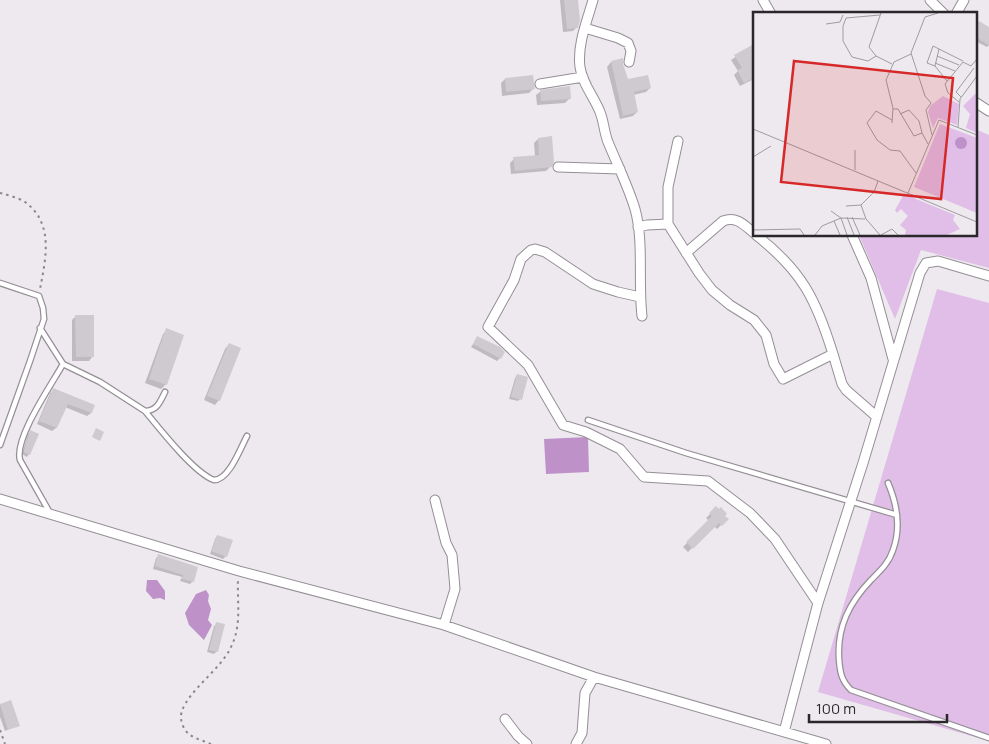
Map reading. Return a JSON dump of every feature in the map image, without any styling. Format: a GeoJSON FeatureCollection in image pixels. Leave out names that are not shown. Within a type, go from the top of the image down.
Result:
{"type":"FeatureCollection","features":[{"type":"Feature","properties":{"kind":"street"},"geometry":{"type":"LineString","coordinates":[[593,0],[580,53],[580,67],[601,115],[607,140],[620,169],[634,209],[638,227],[642,316]]}},
{"type":"Feature","properties":{"kind":"street"},"geometry":{"type":"LineString","coordinates":[[763,0],[770,12]]}},
{"type":"Feature","properties":{"kind":"street"},"geometry":{"type":"LineString","coordinates":[[930,0],[942,12]]}},
{"type":"Feature","properties":{"kind":"street"},"geometry":{"type":"LineString","coordinates":[[957,12],[964,0]]}},
{"type":"Feature","properties":{"kind":"street"},"geometry":{"type":"LineString","coordinates":[[585,28],[628,42],[631,51],[629,62]]}},
{"type":"Feature","properties":{"kind":"street"},"geometry":{"type":"LineString","coordinates":[[540,84],[583,77]]}},
{"type":"Feature","properties":{"kind":"street"},"geometry":{"type":"LineString","coordinates":[[976,103],[989,111]]}},
{"type":"Feature","properties":{"kind":"street"},"geometry":{"type":"LineString","coordinates":[[678,141],[668,187],[668,224],[712,290],[730,305],[754,320],[766,335],[774,364],[783,379],[833,354]]}},
{"type":"Feature","properties":{"kind":"street"},"geometry":{"type":"LineString","coordinates":[[558,167],[620,169]]}},
{"type":"Feature","properties":{"kind":"street"},"geometry":{"type":"LineString","coordinates":[[686,253],[723,221],[730,218],[738,220],[753,232]]}},
{"type":"Feature","properties":{"kind":"street"},"geometry":{"type":"LineString","coordinates":[[638,227],[661,223],[668,224]]}},
{"type":"Feature","properties":{"kind":"street"},"geometry":{"type":"LineString","coordinates":[[758,236],[777,251],[805,284],[818,308],[842,384],[846,390],[877,417]]}},
{"type":"Feature","properties":{"kind":"street"},"geometry":{"type":"LineString","coordinates":[[852,236],[869,272],[893,359]]}},
{"type":"Feature","properties":{"kind":"street"},"geometry":{"type":"LineString","coordinates":[[640,297],[593,284],[545,252],[535,249],[531,250],[521,259],[514,280],[488,326],[528,365],[563,425],[586,432],[620,449],[644,477],[708,481],[750,513],[775,539],[818,603]]}},
{"type":"Feature","properties":{"kind":"street"},"geometry":{"type":"LineString","coordinates":[[784,732],[818,603],[851,502],[920,273],[926,263],[938,261],[989,276]]}},
{"type":"Feature","properties":{"kind":"street"},"geometry":{"type":"LineString","coordinates":[[0,499],[239,572],[444,625],[594,677],[826,744]]}},
{"type":"Feature","properties":{"kind":"street"},"geometry":{"type":"LineString","coordinates":[[435,500],[446,543],[452,554],[454,577],[454,589],[444,625]]}},
{"type":"Feature","properties":{"kind":"street"},"geometry":{"type":"LineString","coordinates":[[576,744],[582,733],[585,693],[594,677]]}},
{"type":"Feature","properties":{"kind":"street"},"geometry":{"type":"LineString","coordinates":[[506,719],[518,736],[527,744]]}},
{"type":"Feature","properties":{"kind":"lane"},"geometry":{"type":"LineString","coordinates":[[0,283],[39,296],[44,315],[0,445]]}},
{"type":"Feature","properties":{"kind":"lane"},"geometry":{"type":"LineString","coordinates":[[40,328],[63,364],[100,382],[145,411],[174,445],[199,470],[214,480],[221,479],[227,473],[247,436]]}},
{"type":"Feature","properties":{"kind":"lane"},"geometry":{"type":"LineString","coordinates":[[51,514],[20,460],[19,451],[26,429],[63,364]]}},
{"type":"Feature","properties":{"kind":"lane"},"geometry":{"type":"LineString","coordinates":[[145,411],[151,411],[156,408],[165,392]]}},
{"type":"Feature","properties":{"kind":"lane"},"geometry":{"type":"LineString","coordinates":[[588,420],[686,453],[897,515]]}},
{"type":"Feature","properties":{"kind":"lane"},"geometry":{"type":"LineString","coordinates":[[888,483],[895,500],[897,515],[894,549],[888,562],[864,587],[849,608],[842,626],[838,648],[840,674],[850,690],[989,738]]}},
{"type":"Feature","properties":{"kind":"path"},"geometry":{"type":"LineString","coordinates":[[0,193],[24,202],[39,215],[44,226],[46,236],[45,262],[39,296]]}},
{"type":"Feature","properties":{"kind":"path"},"geometry":{"type":"LineString","coordinates":[[211,744],[189,735],[182,724],[182,712],[192,695],[231,648],[239,617],[239,572]]}},
{"type":"Feature","properties":{"kind":"path"},"geometry":{"type":"LineString","coordinates":[[0,730],[5,744]]}},
{"type":"Feature","properties":{"kind":"shaded area"},"geometry":{"type":"Polygon","coordinates":[[[976,129],[989,135],[989,268],[921,250],[895,319],[859,236],[976,236],[976,129]]]}},
{"type":"Feature","properties":{"kind":"shaded area"},"geometry":{"type":"Polygon","coordinates":[[[937,289],[989,303],[989,741],[818,692],[937,289]]]}},
{"type":"Feature","properties":{"kind":"shaded area"},"geometry":{"type":"Polygon","coordinates":[[[588,437],[589,472],[546,474],[544,439],[588,437]]]}},
{"type":"Feature","properties":{"kind":"shaded area"},"geometry":{"type":"Polygon","coordinates":[[[147,580],[157,580],[165,591],[165,600],[160,598],[153,599],[146,591],[147,580]]]}},
{"type":"Feature","properties":{"kind":"shaded area"},"geometry":{"type":"Polygon","coordinates":[[[206,590],[209,595],[208,601],[211,609],[208,620],[212,625],[204,640],[189,625],[185,613],[196,594],[206,590]]]}},
{"type":"Feature","properties":{"kind":"building"},"geometry":{"type":"Polygon","coordinates":[[[564,0],[578,0],[580,20],[578,28],[567,29],[564,0]]]}},
{"type":"Feature","properties":{"kind":"building"},"geometry":{"type":"Polygon","coordinates":[[[979,21],[989,27],[989,45],[976,38],[976,26],[979,21]]]}},
{"type":"Feature","properties":{"kind":"building"},"geometry":{"type":"Polygon","coordinates":[[[753,45],[753,78],[744,83],[737,70],[742,68],[734,55],[753,45]]]}},
{"type":"Feature","properties":{"kind":"building"},"geometry":{"type":"Polygon","coordinates":[[[623,58],[628,79],[648,75],[651,88],[634,92],[638,112],[623,116],[611,61],[623,58]]]}},
{"type":"Feature","properties":{"kind":"building"},"geometry":{"type":"Polygon","coordinates":[[[533,75],[535,89],[506,92],[505,78],[533,75]]]}},
{"type":"Feature","properties":{"kind":"building"},"geometry":{"type":"Polygon","coordinates":[[[570,86],[571,99],[541,101],[540,90],[570,86]]]}},
{"type":"Feature","properties":{"kind":"building"},"geometry":{"type":"Polygon","coordinates":[[[552,136],[554,162],[552,167],[515,171],[513,157],[539,155],[538,138],[552,136]]]}},
{"type":"Feature","properties":{"kind":"building"},"geometry":{"type":"Polygon","coordinates":[[[75,315],[94,315],[94,357],[76,357],[75,315]]]}},
{"type":"Feature","properties":{"kind":"building"},"geometry":{"type":"Polygon","coordinates":[[[166,328],[184,335],[167,385],[149,379],[166,328]]]}},
{"type":"Feature","properties":{"kind":"building"},"geometry":{"type":"Polygon","coordinates":[[[477,336],[500,347],[505,352],[501,359],[473,344],[477,336]]]}},
{"type":"Feature","properties":{"kind":"building"},"geometry":{"type":"Polygon","coordinates":[[[229,343],[241,348],[220,401],[207,396],[229,343]]]}},
{"type":"Feature","properties":{"kind":"building"},"geometry":{"type":"Polygon","coordinates":[[[517,374],[528,377],[522,400],[511,397],[517,374]]]}},
{"type":"Feature","properties":{"kind":"building"},"geometry":{"type":"Polygon","coordinates":[[[53,388],[95,405],[92,413],[68,404],[57,428],[39,421],[53,388]]]}},
{"type":"Feature","properties":{"kind":"building"},"geometry":{"type":"Polygon","coordinates":[[[96,428],[104,432],[100,441],[92,437],[96,428]]]}},
{"type":"Feature","properties":{"kind":"building"},"geometry":{"type":"Polygon","coordinates":[[[30,430],[39,434],[30,455],[24,451],[30,430]]]}},
{"type":"Feature","properties":{"kind":"building"},"geometry":{"type":"Polygon","coordinates":[[[716,506],[719,509],[721,507],[727,514],[725,516],[729,519],[722,526],[719,523],[693,549],[686,542],[712,516],[709,513],[716,506]]]}},
{"type":"Feature","properties":{"kind":"building"},"geometry":{"type":"Polygon","coordinates":[[[217,535],[233,540],[227,557],[211,551],[217,535]]]}},
{"type":"Feature","properties":{"kind":"building"},"geometry":{"type":"Polygon","coordinates":[[[158,554],[198,567],[194,582],[182,579],[183,575],[155,566],[158,554]]]}},
{"type":"Feature","properties":{"kind":"building"},"geometry":{"type":"Polygon","coordinates":[[[216,622],[225,624],[218,652],[209,650],[216,622]]]}},
{"type":"Feature","properties":{"kind":"building"},"geometry":{"type":"Polygon","coordinates":[[[11,700],[20,726],[8,730],[0,704],[11,700]]]}}]}
